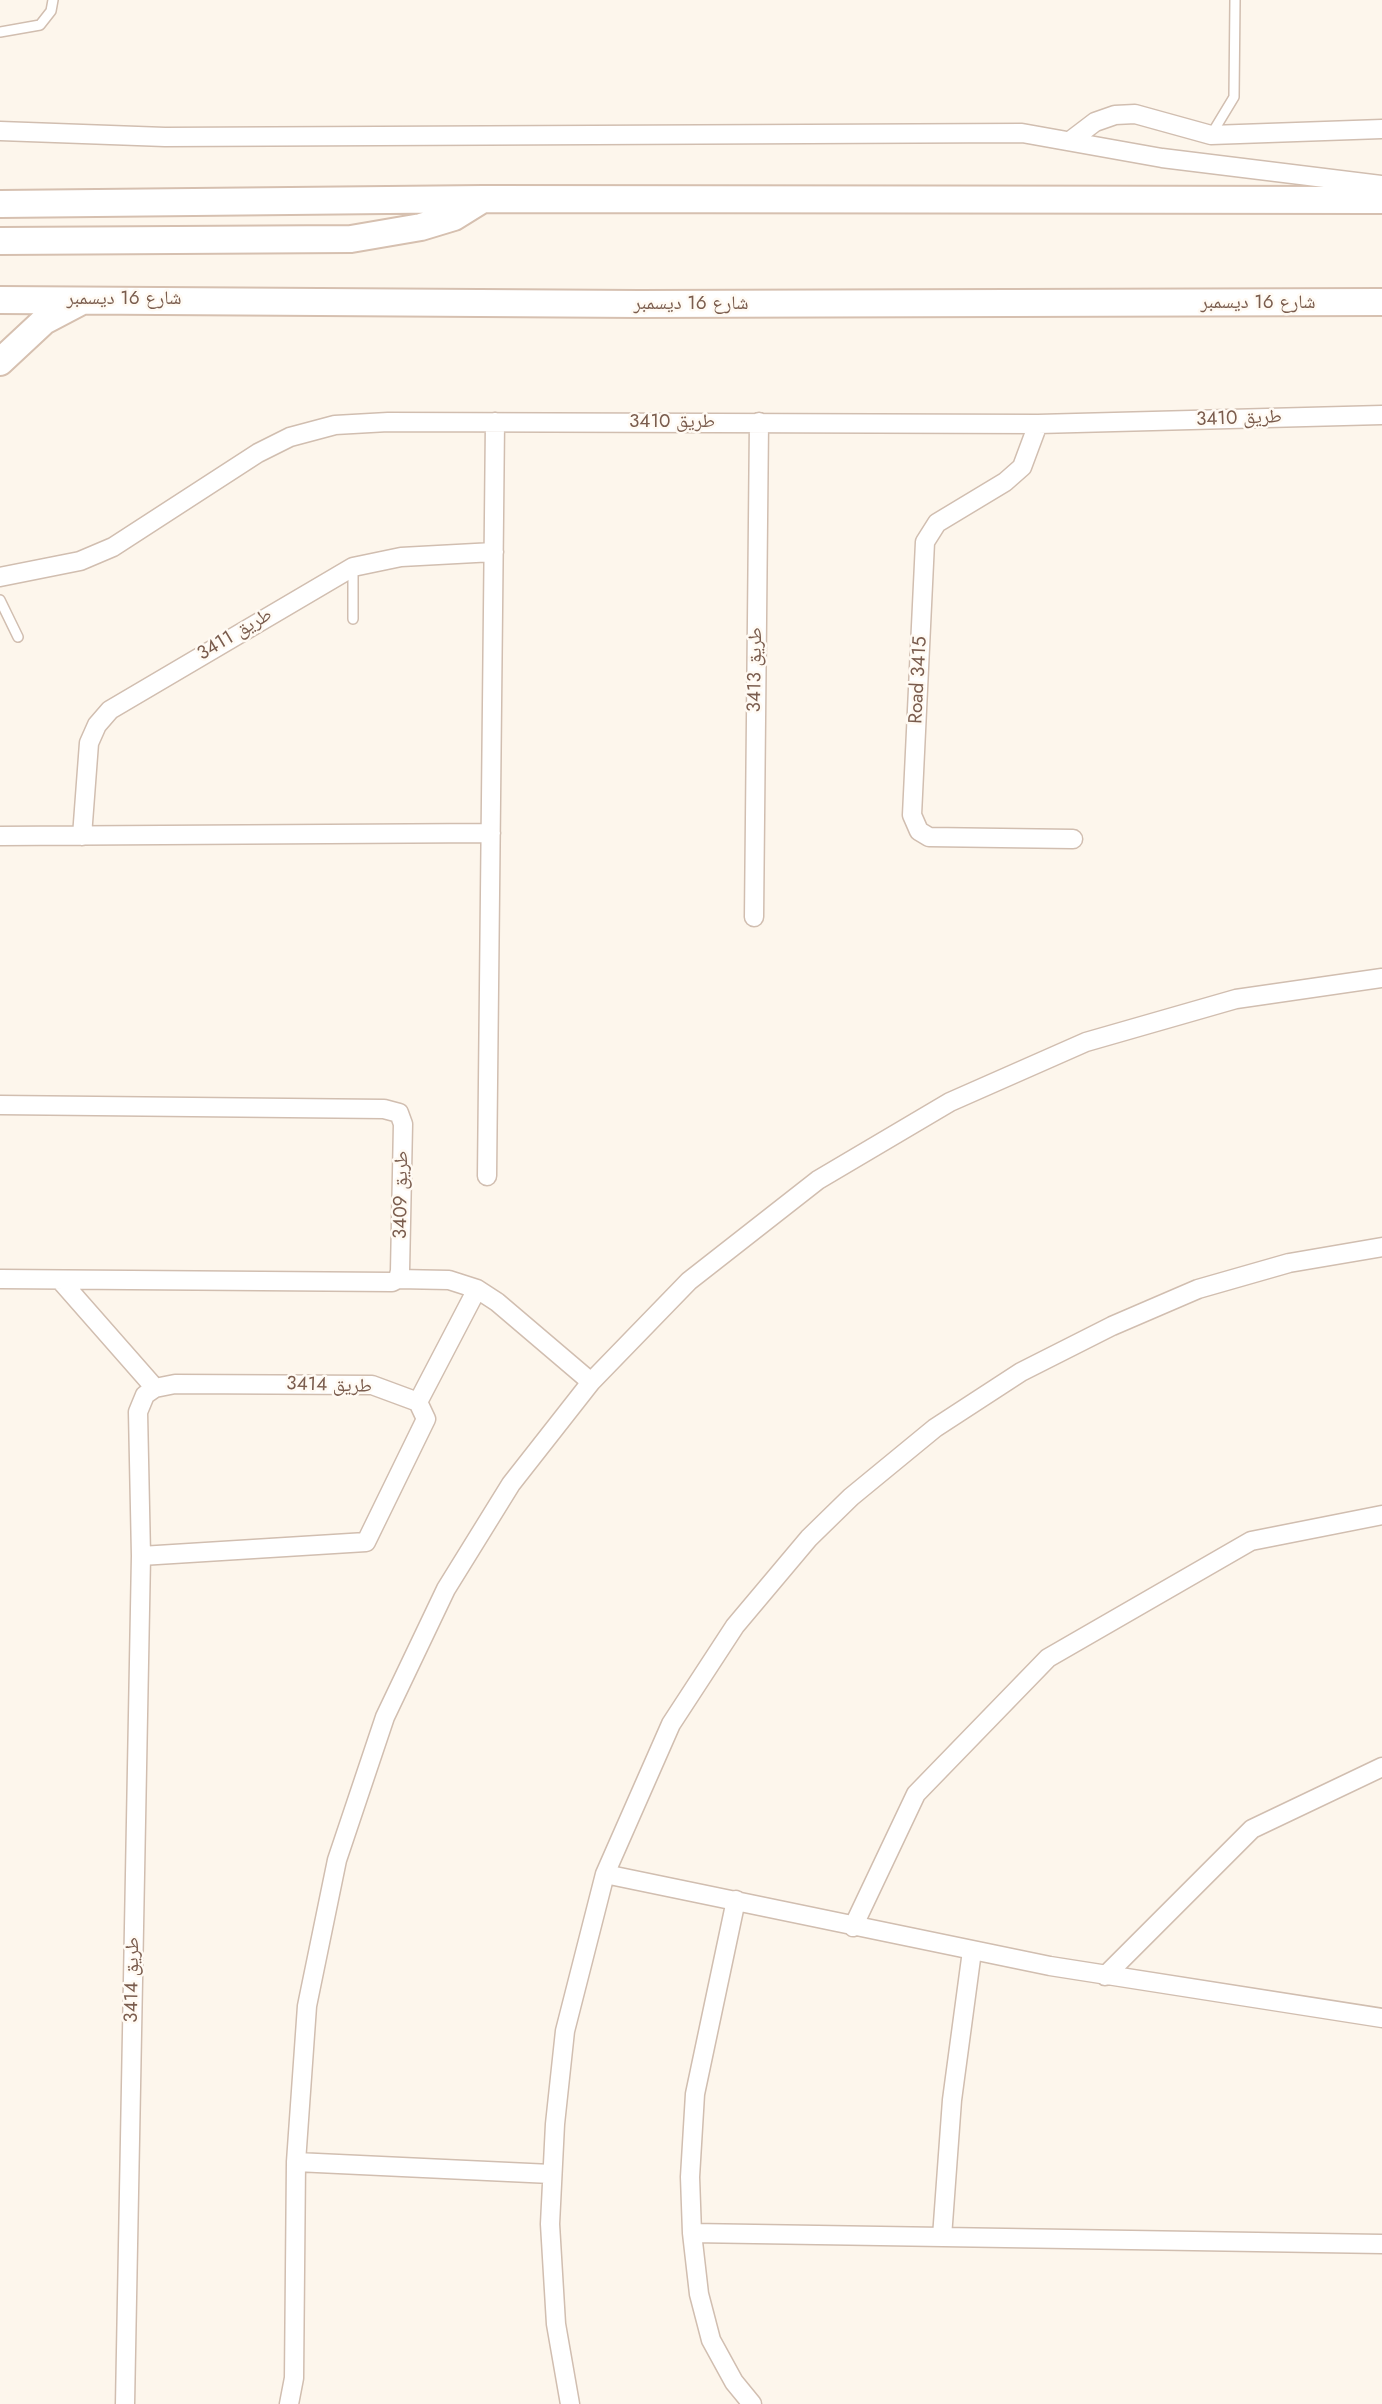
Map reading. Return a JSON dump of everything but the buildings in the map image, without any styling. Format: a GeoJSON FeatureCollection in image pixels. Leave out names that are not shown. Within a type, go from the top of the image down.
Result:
{"type":"FeatureCollection","features":[{"type":"Feature","properties":{"kind":"main road"},"geometry":{"type":"LineString","coordinates":[[0,204],[484,199],[1382,200]]}},
{"type":"Feature","properties":{"kind":"main road"},"geometry":{"type":"LineString","coordinates":[[0,241],[351,239],[421,228],[454,217],[484,199]]}},
{"type":"Feature","properties":{"kind":"main road"},"geometry":{"type":"LineString","coordinates":[[0,362],[44,321],[90,298]]}},
{"type":"Feature","properties":{"kind":"main road","name":"شارع 16 ديسمبر"},"geometry":{"type":"LineString","coordinates":[[0,300],[90,298],[481,304],[1382,302]]}},
{"type":"Feature","properties":{"kind":"street"},"geometry":{"type":"LineString","coordinates":[[1070,141],[1096,122],[1115,115],[1135,114],[1211,135],[1382,129]]}},
{"type":"Feature","properties":{"kind":"street"},"geometry":{"type":"LineString","coordinates":[[0,131],[165,137],[1022,133],[1162,158],[1382,185]]}},
{"type":"Feature","properties":{"kind":"street","name":"طريق 3410"},"geometry":{"type":"LineString","coordinates":[[0,577],[80,561],[113,547],[258,453],[290,437],[335,425],[388,422],[1038,424],[1382,415]]}},
{"type":"Feature","properties":{"kind":"street"},"geometry":{"type":"LineString","coordinates":[[488,1176],[495,422]]}},
{"type":"Feature","properties":{"kind":"street","name":"طريق 3413"},"geometry":{"type":"LineString","coordinates":[[754,917],[759,422]]}},
{"type":"Feature","properties":{"kind":"street","name":"Road 3415"},"geometry":{"type":"LineString","coordinates":[[1038,424],[1022,467],[1005,482],[937,523],[925,542],[912,815],[919,831],[929,837],[1073,839]]}},
{"type":"Feature","properties":{"kind":"street","name":"طريق 3411"},"geometry":{"type":"LineString","coordinates":[[82,836],[89,743],[97,725],[110,710],[353,567],[392,558],[494,552]]}},
{"type":"Feature","properties":{"kind":"street"},"geometry":{"type":"LineString","coordinates":[[0,836],[491,833]]}},
{"type":"Feature","properties":{"kind":"street"},"geometry":{"type":"LineString","coordinates":[[289,2404],[294,2378],[296,2162],[307,2006],[337,1860],[385,1717],[446,1588],[511,1485],[591,1382],[690,1282],[818,1180],[950,1101],[1086,1042],[1211,1006],[1236,999],[1382,978]]}},
{"type":"Feature","properties":{"kind":"street","name":"طريق 3409"},"geometry":{"type":"LineString","coordinates":[[0,1105],[384,1109],[399,1114],[403,1124],[398,1279]]}},
{"type":"Feature","properties":{"kind":"street"},"geometry":{"type":"LineString","coordinates":[[570,2404],[552,2274],[551,2174],[565,2031],[605,1874],[671,1724],[728,1636],[809,1538],[894,1459],[977,1399],[1021,1372],[1155,1306],[1254,1272],[1382,1247]]}},
{"type":"Feature","properties":{"kind":"street"},"geometry":{"type":"LineString","coordinates":[[0,1279],[384,1282],[398,1279],[449,1280],[477,1289],[497,1301],[591,1382]]}},
{"type":"Feature","properties":{"kind":"street"},"geometry":{"type":"LineString","coordinates":[[61,1281],[155,1388]]}},
{"type":"Feature","properties":{"kind":"street"},"geometry":{"type":"LineString","coordinates":[[141,1556],[366,1542],[426,1419],[418,1402],[477,1289]]}},
{"type":"Feature","properties":{"kind":"street","name":"طريق 3414"},"geometry":{"type":"LineString","coordinates":[[125,2404],[141,1556],[138,1412],[145,1395],[155,1388],[175,1384],[372,1385],[418,1402]]}},
{"type":"Feature","properties":{"kind":"street"},"geometry":{"type":"LineString","coordinates":[[853,1927],[916,1794],[1048,1658],[1251,1541],[1382,1515]]}},
{"type":"Feature","properties":{"kind":"street"},"geometry":{"type":"LineString","coordinates":[[1105,1976],[1252,1829],[1382,1767]]}},
{"type":"Feature","properties":{"kind":"street"},"geometry":{"type":"LineString","coordinates":[[605,1874],[853,1927],[1105,1976],[1382,2018]]}},
{"type":"Feature","properties":{"kind":"street"},"geometry":{"type":"LineString","coordinates":[[736,1900],[695,2094],[690,2177],[692,2233],[699,2294],[711,2340],[734,2382],[752,2404]]}},
{"type":"Feature","properties":{"kind":"street"},"geometry":{"type":"LineString","coordinates":[[942,2237],[952,2100],[972,1951]]}},
{"type":"Feature","properties":{"kind":"street"},"geometry":{"type":"LineString","coordinates":[[296,2162],[551,2174]]}},
{"type":"Feature","properties":{"kind":"street"},"geometry":{"type":"LineString","coordinates":[[692,2233],[1382,2244]]}},
{"type":"Feature","properties":{"kind":"lane"},"geometry":{"type":"LineString","coordinates":[[0,32],[40,25],[51,10],[53,0]]}},
{"type":"Feature","properties":{"kind":"lane"},"geometry":{"type":"LineString","coordinates":[[1211,135],[1234,97],[1235,0]]}},
{"type":"Feature","properties":{"kind":"lane"},"geometry":{"type":"LineString","coordinates":[[353,567],[353,619]]}},
{"type":"Feature","properties":{"kind":"lane"},"geometry":{"type":"LineString","coordinates":[[0,600],[18,637]]}}]}
